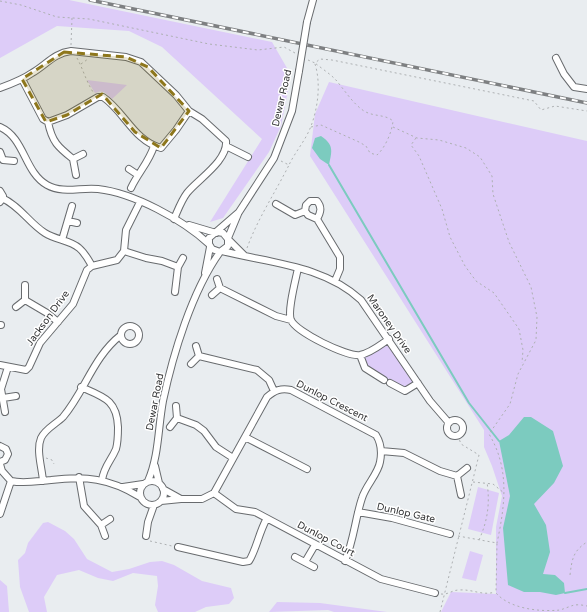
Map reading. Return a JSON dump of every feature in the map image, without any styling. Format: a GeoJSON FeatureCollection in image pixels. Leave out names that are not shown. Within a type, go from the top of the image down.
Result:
{"type":"FeatureCollection","features":[{"type":"Feature","properties":{"kind":"street","name":"Dewar Road"},"geometry":{"type":"LineString","coordinates":[[217,232],[238,212],[274,158],[292,111],[307,22],[313,0]]}},
{"type":"Feature","properties":{"kind":"street"},"geometry":{"type":"LineString","coordinates":[[0,88],[33,73],[54,56],[71,51],[126,57],[142,62],[190,111],[224,138],[226,146],[211,171],[188,192],[174,219]]}},
{"type":"Feature","properties":{"kind":"street"},"geometry":{"type":"LineString","coordinates":[[556,58],[564,74],[574,87],[587,89]]}},
{"type":"Feature","properties":{"kind":"street"},"geometry":{"type":"LineString","coordinates":[[22,79],[42,118],[48,122],[52,137],[58,148],[73,159],[76,175]]}},
{"type":"Feature","properties":{"kind":"street"},"geometry":{"type":"LineString","coordinates":[[48,122],[67,115],[100,96],[105,98],[135,132],[154,146],[161,148],[190,111]]}},
{"type":"Feature","properties":{"kind":"street"},"geometry":{"type":"LineString","coordinates":[[0,127],[10,133],[15,139],[30,168],[41,181],[48,186],[60,190],[88,188],[113,192],[140,202],[185,224],[224,233],[228,239],[228,246],[221,251],[214,251],[185,224]]}},
{"type":"Feature","properties":{"kind":"street"},"geometry":{"type":"LineString","coordinates":[[131,188],[147,163],[154,146]]}},
{"type":"Feature","properties":{"kind":"street"},"geometry":{"type":"LineString","coordinates":[[226,146],[248,157]]}},
{"type":"Feature","properties":{"kind":"street"},"geometry":{"type":"LineString","coordinates":[[0,152],[2,162],[14,161]]}},
{"type":"Feature","properties":{"kind":"street"},"geometry":{"type":"LineString","coordinates":[[73,159],[83,154]]}},
{"type":"Feature","properties":{"kind":"street"},"geometry":{"type":"LineString","coordinates":[[129,169],[138,175]]}},
{"type":"Feature","properties":{"kind":"street"},"geometry":{"type":"LineString","coordinates":[[0,191],[1,200],[16,205],[38,229],[82,250],[92,266],[117,260],[124,251],[126,230],[140,202]]}},
{"type":"Feature","properties":{"kind":"street"},"geometry":{"type":"LineString","coordinates":[[305,211],[306,205],[310,201],[317,201],[321,210],[317,219]]}},
{"type":"Feature","properties":{"kind":"street"},"geometry":{"type":"LineString","coordinates":[[276,204],[292,214],[298,214],[305,211]]}},
{"type":"Feature","properties":{"kind":"street"},"geometry":{"type":"LineString","coordinates":[[62,240],[72,206]]}},
{"type":"Feature","properties":{"kind":"street"},"geometry":{"type":"LineString","coordinates":[[305,211],[308,215],[317,219],[340,257],[340,269],[335,281]]}},
{"type":"Feature","properties":{"kind":"street","name":"Dewar Road"},"geometry":{"type":"LineString","coordinates":[[228,239],[238,212]]}},
{"type":"Feature","properties":{"kind":"street"},"geometry":{"type":"LineString","coordinates":[[68,221],[77,223]]}},
{"type":"Feature","properties":{"kind":"street"},"geometry":{"type":"LineString","coordinates":[[209,245],[209,238],[217,232]]}},
{"type":"Feature","properties":{"kind":"street","name":"Maroney Drive"},"geometry":{"type":"LineString","coordinates":[[228,239],[244,254]]}},
{"type":"Feature","properties":{"kind":"street","name":"Dewar Road"},"geometry":{"type":"LineString","coordinates":[[205,275],[209,245]]}},
{"type":"Feature","properties":{"kind":"street"},"geometry":{"type":"LineString","coordinates":[[124,251],[146,258],[162,260],[178,267]]}},
{"type":"Feature","properties":{"kind":"street","name":"Dewar Road"},"geometry":{"type":"LineString","coordinates":[[159,483],[155,466],[163,402],[180,340],[205,275],[221,251]]}},
{"type":"Feature","properties":{"kind":"street","name":"Maroney Drive"},"geometry":{"type":"LineString","coordinates":[[221,251],[244,254],[320,273],[348,288],[361,300],[430,401],[449,423]]}},
{"type":"Feature","properties":{"kind":"street"},"geometry":{"type":"LineString","coordinates":[[175,292],[178,267],[183,258]]}},
{"type":"Feature","properties":{"kind":"street","name":"Jackson Drive"},"geometry":{"type":"LineString","coordinates":[[0,365],[26,370],[40,343],[73,304],[82,277],[92,266]]}},
{"type":"Feature","properties":{"kind":"street"},"geometry":{"type":"LineString","coordinates":[[291,320],[290,310],[298,268]]}},
{"type":"Feature","properties":{"kind":"street"},"geometry":{"type":"LineString","coordinates":[[217,279],[220,288]]}},
{"type":"Feature","properties":{"kind":"street"},"geometry":{"type":"LineString","coordinates":[[16,307],[24,300],[25,285]]}},
{"type":"Feature","properties":{"kind":"street"},"geometry":{"type":"LineString","coordinates":[[220,288],[233,293],[276,316],[291,320],[302,331],[352,356],[368,353],[389,339]]}},
{"type":"Feature","properties":{"kind":"street"},"geometry":{"type":"LineString","coordinates":[[212,295],[220,288]]}},
{"type":"Feature","properties":{"kind":"street"},"geometry":{"type":"LineString","coordinates":[[24,300],[47,313],[58,322]]}},
{"type":"Feature","properties":{"kind":"street"},"geometry":{"type":"LineString","coordinates":[[43,481],[39,446],[43,434],[63,416],[76,398],[98,360],[121,335]]}},
{"type":"Feature","properties":{"kind":"street"},"geometry":{"type":"LineString","coordinates":[[196,346],[199,356]]}},
{"type":"Feature","properties":{"kind":"street"},"geometry":{"type":"LineString","coordinates":[[360,355],[365,368],[405,391],[418,383]]}},
{"type":"Feature","properties":{"kind":"street"},"geometry":{"type":"LineString","coordinates":[[191,364],[199,356]]}},
{"type":"Feature","properties":{"kind":"street"},"geometry":{"type":"LineString","coordinates":[[145,504],[154,505],[161,501],[181,499],[202,499],[214,493],[267,397],[274,391],[269,380],[257,370],[199,356]]}},
{"type":"Feature","properties":{"kind":"street"},"geometry":{"type":"LineString","coordinates":[[5,412],[2,385],[8,367]]}},
{"type":"Feature","properties":{"kind":"street"},"geometry":{"type":"LineString","coordinates":[[81,387],[107,400],[116,410],[116,449],[104,470],[102,480]]}},
{"type":"Feature","properties":{"kind":"street","name":"Dunlop Crescent"},"geometry":{"type":"LineString","coordinates":[[274,391],[283,389],[291,390],[376,435],[380,441],[381,451]]}},
{"type":"Feature","properties":{"kind":"street"},"geometry":{"type":"LineString","coordinates":[[3,398],[16,396]]}},
{"type":"Feature","properties":{"kind":"street"},"geometry":{"type":"LineString","coordinates":[[170,427],[177,418],[176,406]]}},
{"type":"Feature","properties":{"kind":"street"},"geometry":{"type":"LineString","coordinates":[[177,418],[196,425],[204,431],[216,447],[234,458]]}},
{"type":"Feature","properties":{"kind":"street"},"geometry":{"type":"LineString","coordinates":[[453,420],[460,423],[463,430],[458,436],[453,436],[448,433],[447,428],[449,423],[453,420]]}},
{"type":"Feature","properties":{"kind":"street"},"geometry":{"type":"LineString","coordinates":[[245,437],[307,469]]}},
{"type":"Feature","properties":{"kind":"street"},"geometry":{"type":"LineString","coordinates":[[0,446],[6,449],[8,454],[0,463],[2,471],[11,481],[24,483],[79,477],[102,480],[123,487],[140,497],[145,504],[148,522]]}},
{"type":"Feature","properties":{"kind":"street"},"geometry":{"type":"LineString","coordinates":[[345,561],[352,546],[362,496],[380,464],[381,451],[404,453],[440,471],[457,476]]}},
{"type":"Feature","properties":{"kind":"street","name":"Dewar Road"},"geometry":{"type":"LineString","coordinates":[[146,483],[155,466]]}},
{"type":"Feature","properties":{"kind":"street"},"geometry":{"type":"LineString","coordinates":[[457,476],[467,468]]}},
{"type":"Feature","properties":{"kind":"street"},"geometry":{"type":"LineString","coordinates":[[457,476],[461,495]]}},
{"type":"Feature","properties":{"kind":"street"},"geometry":{"type":"LineString","coordinates":[[79,477],[84,506],[101,525],[105,536]]}},
{"type":"Feature","properties":{"kind":"street"},"geometry":{"type":"LineString","coordinates":[[0,514],[11,481]]}},
{"type":"Feature","properties":{"kind":"street"},"geometry":{"type":"LineString","coordinates":[[123,487],[146,483],[159,483],[163,489],[164,496],[161,501]]}},
{"type":"Feature","properties":{"kind":"street"},"geometry":{"type":"LineString","coordinates":[[140,497],[139,491],[146,483]]}},
{"type":"Feature","properties":{"kind":"street"},"geometry":{"type":"LineString","coordinates":[[163,489],[181,499]]}},
{"type":"Feature","properties":{"kind":"street","name":"Dunlop Court"},"geometry":{"type":"LineString","coordinates":[[214,493],[236,509],[255,512],[266,520],[382,579],[435,593]]}},
{"type":"Feature","properties":{"kind":"street"},"geometry":{"type":"LineString","coordinates":[[146,536],[148,522],[154,505]]}},
{"type":"Feature","properties":{"kind":"street","name":"Dunlop Gate"},"geometry":{"type":"LineString","coordinates":[[358,512],[392,518],[450,534]]}},
{"type":"Feature","properties":{"kind":"street"},"geometry":{"type":"LineString","coordinates":[[101,525],[110,519]]}},
{"type":"Feature","properties":{"kind":"street"},"geometry":{"type":"LineString","coordinates":[[178,547],[243,562],[249,561],[259,533],[266,520]]}},
{"type":"Feature","properties":{"kind":"street"},"geometry":{"type":"LineString","coordinates":[[305,562],[315,545]]}},
{"type":"Feature","properties":{"kind":"street"},"geometry":{"type":"LineString","coordinates":[[295,557],[314,568]]}},
{"type":"Feature","properties":{"kind":"path"},"geometry":{"type":"LineString","coordinates":[[72,18],[71,51],[78,58],[84,70],[87,82],[96,98]]}},
{"type":"Feature","properties":{"kind":"path"},"geometry":{"type":"LineString","coordinates":[[244,254],[263,210],[276,190],[311,126],[317,98],[318,73],[315,63],[334,77],[356,104],[365,112],[388,116],[394,121],[393,127],[380,152],[376,155],[370,153],[366,146],[360,142],[321,125],[311,126]]}},
{"type":"Feature","properties":{"kind":"path"},"geometry":{"type":"LineString","coordinates":[[393,127],[417,138],[439,140],[466,148],[480,157],[492,176],[493,194],[509,242],[531,287],[537,317],[536,340],[522,364]]}},
{"type":"Feature","properties":{"kind":"path"},"geometry":{"type":"LineString","coordinates":[[417,138],[411,145],[419,156],[442,208],[450,237],[465,266],[476,281],[494,293],[519,329],[523,350],[522,364],[510,404],[489,434],[495,444],[501,465],[505,494],[497,543],[496,592],[501,599],[509,604],[535,611],[545,612],[561,610],[576,603],[587,606]]}},
{"type":"Feature","properties":{"kind":"path"},"geometry":{"type":"LineString","coordinates":[[274,158],[289,165]]}},
{"type":"Feature","properties":{"kind":"path"},"geometry":{"type":"LineString","coordinates":[[440,612],[479,455],[461,444],[458,436]]}},
{"type":"Feature","properties":{"kind":"path"},"geometry":{"type":"LineString","coordinates":[[40,459],[50,458],[54,464]]}},
{"type":"Feature","properties":{"kind":"path"},"geometry":{"type":"LineString","coordinates":[[473,482],[487,482],[493,484],[505,494]]}},
{"type":"Feature","properties":{"kind":"path"},"geometry":{"type":"LineString","coordinates":[[479,540],[486,522],[490,500],[487,482]]}},
{"type":"Feature","properties":{"kind":"path"},"geometry":{"type":"LineString","coordinates":[[146,536],[150,542],[178,547]]}},
{"type":"Feature","properties":{"kind":"path"},"geometry":{"type":"LineString","coordinates":[[458,536],[497,543]]}},
{"type":"Feature","properties":{"kind":"path"},"geometry":{"type":"LineString","coordinates":[[570,575],[573,554],[579,547],[587,542]]}},
{"type":"Feature","properties":{"kind":"path"},"geometry":{"type":"LineString","coordinates":[[435,593],[443,595],[458,590],[486,594],[496,592]]}},
{"type":"Feature","properties":{"kind":"highlighted area"},"geometry":{"type":"Polygon","coordinates":[[[64,52],[126,57],[148,67],[189,111],[161,148],[135,132],[102,94],[67,115],[46,122],[22,79],[64,52]]]}},
{"type":"Feature","properties":{"kind":"shaded area"},"geometry":{"type":"Polygon","coordinates":[[[0,0],[69,0],[272,42],[291,75],[281,126],[269,152],[223,218],[210,222],[262,139],[162,47],[129,31],[57,26],[0,58],[0,0]]]}},
{"type":"Feature","properties":{"kind":"shaded area"},"geometry":{"type":"Polygon","coordinates":[[[87,80],[127,85],[112,99],[106,93],[95,93],[87,80]]]}},
{"type":"Feature","properties":{"kind":"shaded area"},"geometry":{"type":"Polygon","coordinates":[[[329,82],[587,141],[587,612],[441,612],[451,592],[496,594],[496,527],[502,496],[484,447],[484,430],[310,156],[315,114],[329,82]]]}},
{"type":"Feature","properties":{"kind":"shaded area"},"geometry":{"type":"Polygon","coordinates":[[[321,136],[328,142],[331,148],[329,165],[320,159],[312,148],[315,138],[321,136]]]}},
{"type":"Feature","properties":{"kind":"shaded area"},"geometry":{"type":"Polygon","coordinates":[[[389,340],[417,383],[405,390],[366,367],[361,359],[389,340]]]}},
{"type":"Feature","properties":{"kind":"shaded area"},"geometry":{"type":"Polygon","coordinates":[[[524,417],[531,417],[553,431],[563,466],[554,483],[534,504],[546,525],[550,552],[543,574],[555,575],[564,583],[565,593],[556,595],[540,592],[524,592],[508,585],[503,528],[510,496],[499,441],[509,435],[524,417]]]}},
{"type":"Feature","properties":{"kind":"shaded area"},"geometry":{"type":"Polygon","coordinates":[[[478,487],[499,493],[491,535],[468,529],[478,487]]]}},
{"type":"Feature","properties":{"kind":"shaded area"},"geometry":{"type":"Polygon","coordinates":[[[48,522],[65,531],[74,539],[87,559],[112,572],[129,569],[150,562],[162,561],[174,565],[202,581],[231,588],[234,598],[229,604],[206,607],[195,612],[158,612],[155,605],[158,586],[157,576],[133,573],[113,581],[98,578],[79,570],[57,575],[44,597],[47,612],[29,612],[20,587],[18,560],[25,553],[28,543],[43,523],[48,522]]]}},
{"type":"Feature","properties":{"kind":"shaded area"},"geometry":{"type":"Polygon","coordinates":[[[470,551],[483,555],[476,581],[462,578],[470,551]]]}},
{"type":"Feature","properties":{"kind":"shaded area"},"geometry":{"type":"Polygon","coordinates":[[[0,580],[7,586],[9,612],[0,612],[0,580]]]}},
{"type":"Feature","properties":{"kind":"shaded area"},"geometry":{"type":"Polygon","coordinates":[[[277,602],[320,603],[387,612],[334,612],[328,610],[269,612],[277,602]]]}},
{"type":"Feature","properties":{"kind":"waterway"},"geometry":{"type":"LineString","coordinates":[[329,165],[469,403],[499,441]]}},
{"type":"Feature","properties":{"kind":"waterway"},"geometry":{"type":"LineString","coordinates":[[565,593],[587,589]]}},
{"type":"Feature","properties":{"kind":"railway"},"geometry":{"type":"LineString","coordinates":[[90,0],[587,103]]}}]}
